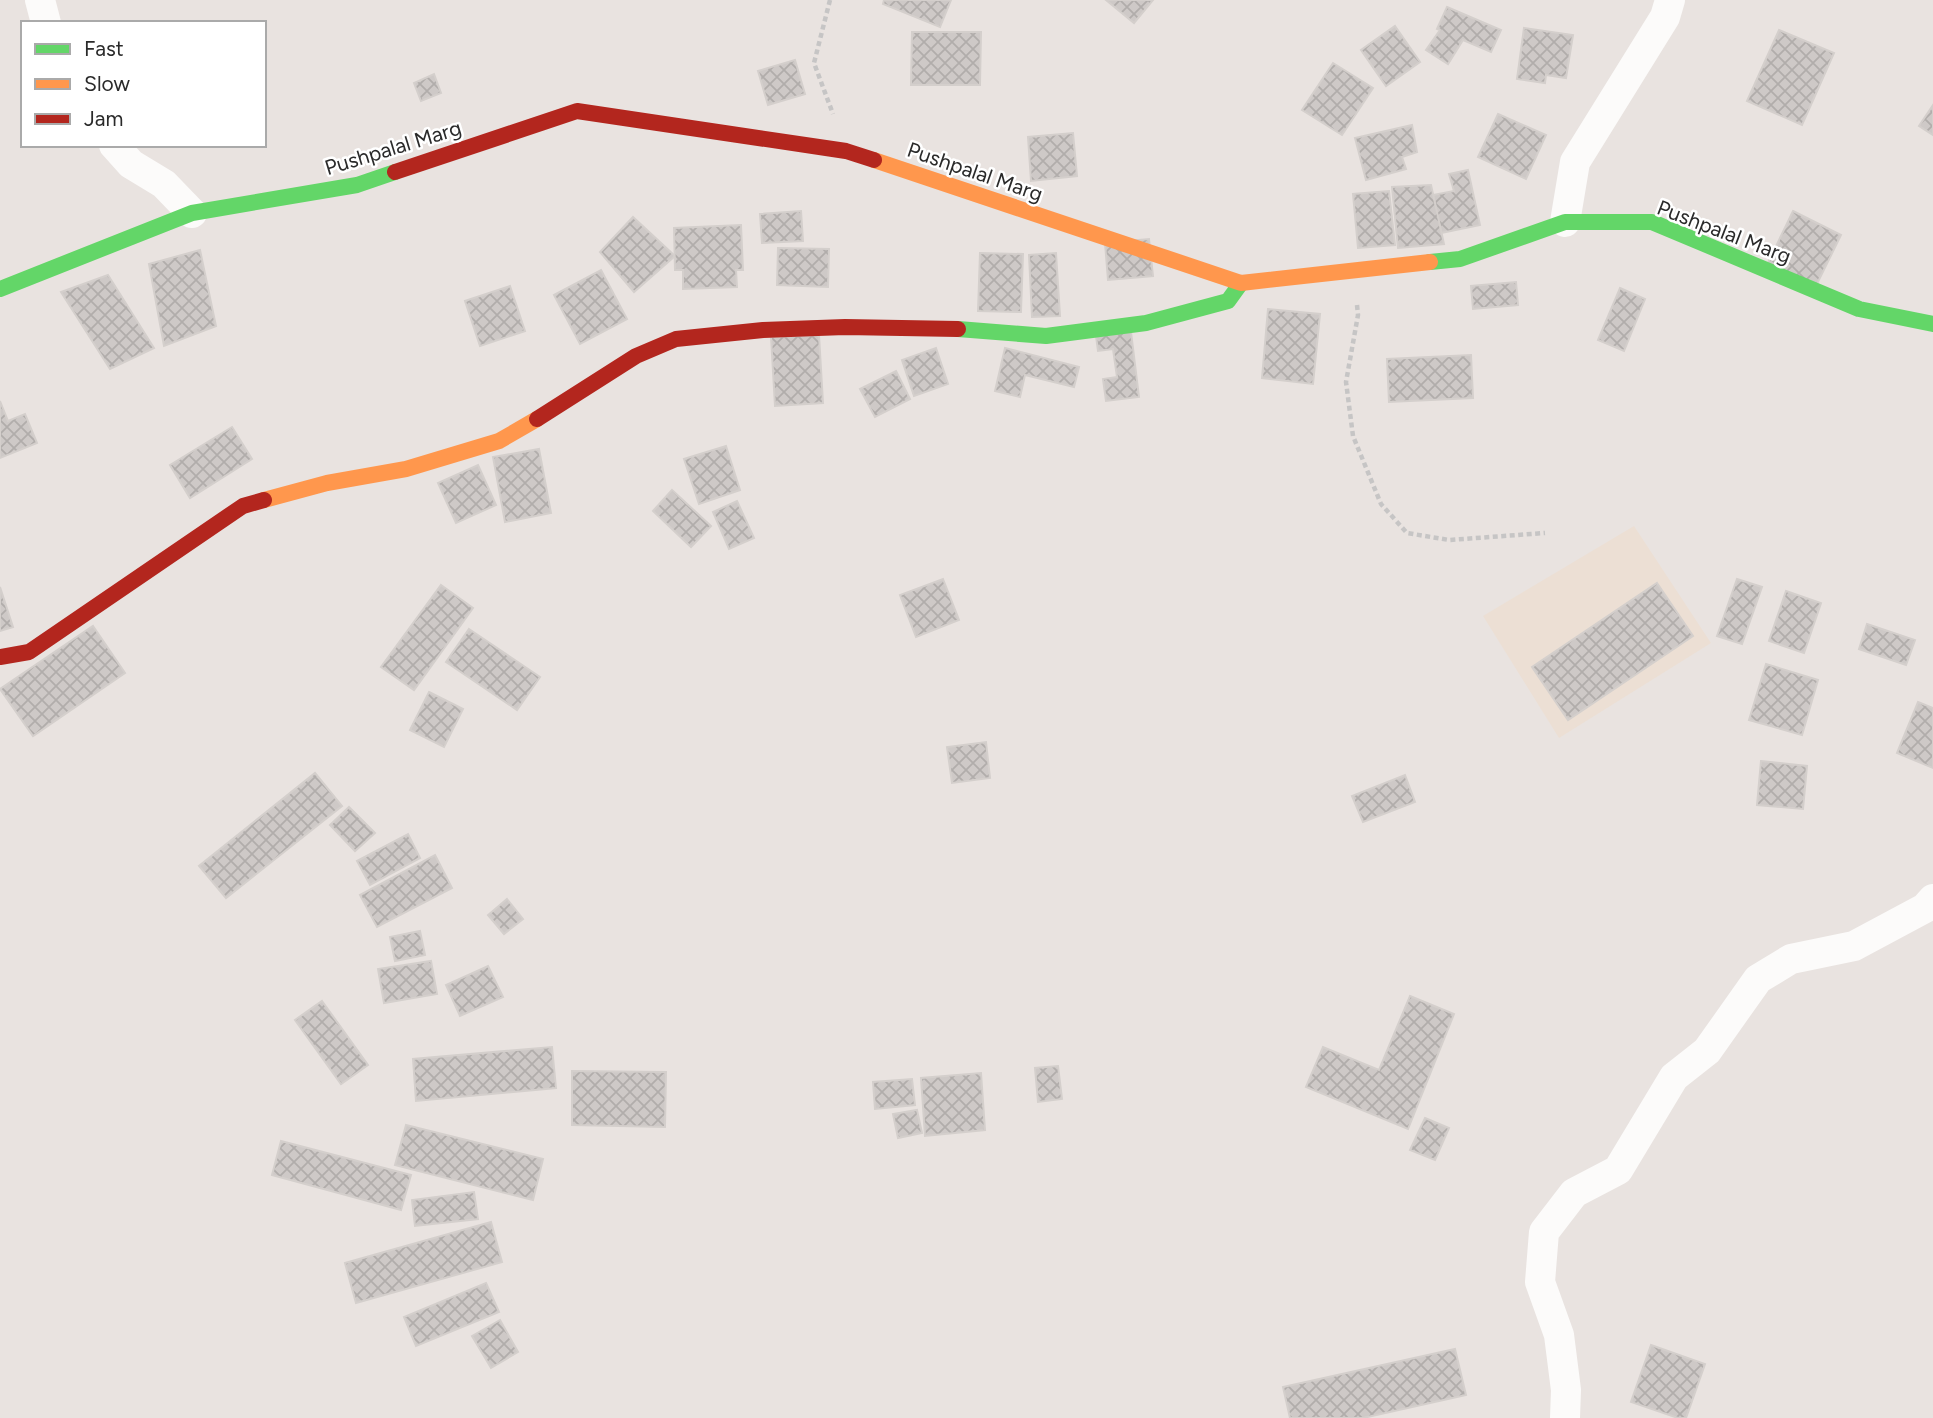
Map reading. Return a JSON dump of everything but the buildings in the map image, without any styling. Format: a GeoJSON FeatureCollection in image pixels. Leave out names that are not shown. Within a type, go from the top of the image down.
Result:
{"type":"FeatureCollection","features":[{"type":"Feature","properties":{"kind":"street"},"geometry":{"type":"LineString","coordinates":[[40,0],[45,21]]}},
{"type":"Feature","properties":{"kind":"street"},"geometry":{"type":"LineString","coordinates":[[1565,222],[1575,162],[1665,17],[1670,0]]}},
{"type":"Feature","properties":{"kind":"street","name":"Pushpalal Marg"},"geometry":{"type":"LineString","coordinates":[[0,289],[192,213],[357,185],[577,111],[846,150],[1241,284],[1460,259],[1565,222],[1652,222],[1859,309],[1933,324]]}},
{"type":"Feature","properties":{"kind":"street"},"geometry":{"type":"LineString","coordinates":[[116,147],[131,164],[164,184],[192,213]]}},
{"type":"Feature","properties":{"kind":"street"},"geometry":{"type":"LineString","coordinates":[[0,657],[29,652],[243,506],[327,483],[406,469],[499,440],[560,406],[636,356],[676,338],[764,330],[845,327],[957,329],[1046,336],[1146,323],[1228,301],[1241,284]]}},
{"type":"Feature","properties":{"kind":"street"},"geometry":{"type":"LineString","coordinates":[[1565,1418],[1566,1390],[1559,1335],[1540,1282],[1544,1232],[1574,1193],[1618,1170],[1674,1077],[1707,1051],[1758,979],[1791,959],[1854,946],[1925,908],[1933,899]]}},
{"type":"Feature","properties":{"kind":"path"},"geometry":{"type":"LineString","coordinates":[[830,0],[814,63],[846,150]]}},
{"type":"Feature","properties":{"kind":"path"},"geometry":{"type":"LineString","coordinates":[[1356,269],[1358,315],[1346,382],[1353,436],[1381,504],[1406,533],[1450,540],[1545,533]]}},
{"type":"Feature","properties":{"kind":"shaded area"},"geometry":{"type":"Polygon","coordinates":[[[1634,526],[1711,643],[1559,738],[1483,616],[1634,526]]]}},
{"type":"Feature","properties":{"kind":"traffic: fast"},"geometry":{"type":"LineString","coordinates":[[0,289],[192,213],[357,185],[395,172]]}},
{"type":"Feature","properties":{"kind":"traffic: fast"},"geometry":{"type":"LineString","coordinates":[[1430,262],[1460,259],[1565,222],[1652,222],[1859,309],[1933,324]]}},
{"type":"Feature","properties":{"kind":"traffic: fast"},"geometry":{"type":"LineString","coordinates":[[958,329],[1046,336],[1146,323],[1228,301],[1241,283]]}},
{"type":"Feature","properties":{"kind":"traffic: slow"},"geometry":{"type":"LineString","coordinates":[[874,160],[1241,283],[1430,262]]}},
{"type":"Feature","properties":{"kind":"traffic: slow"},"geometry":{"type":"LineString","coordinates":[[264,500],[327,483],[406,469],[499,441],[537,419]]}},
{"type":"Feature","properties":{"kind":"traffic: jam"},"geometry":{"type":"LineString","coordinates":[[395,172],[577,111],[846,151],[874,160]]}},
{"type":"Feature","properties":{"kind":"traffic: jam"},"geometry":{"type":"LineString","coordinates":[[537,419],[636,356],[676,339],[763,330],[845,327],[958,329]]}},
{"type":"Feature","properties":{"kind":"traffic: jam"},"geometry":{"type":"LineString","coordinates":[[0,657],[29,652],[243,506],[264,500]]}}]}
